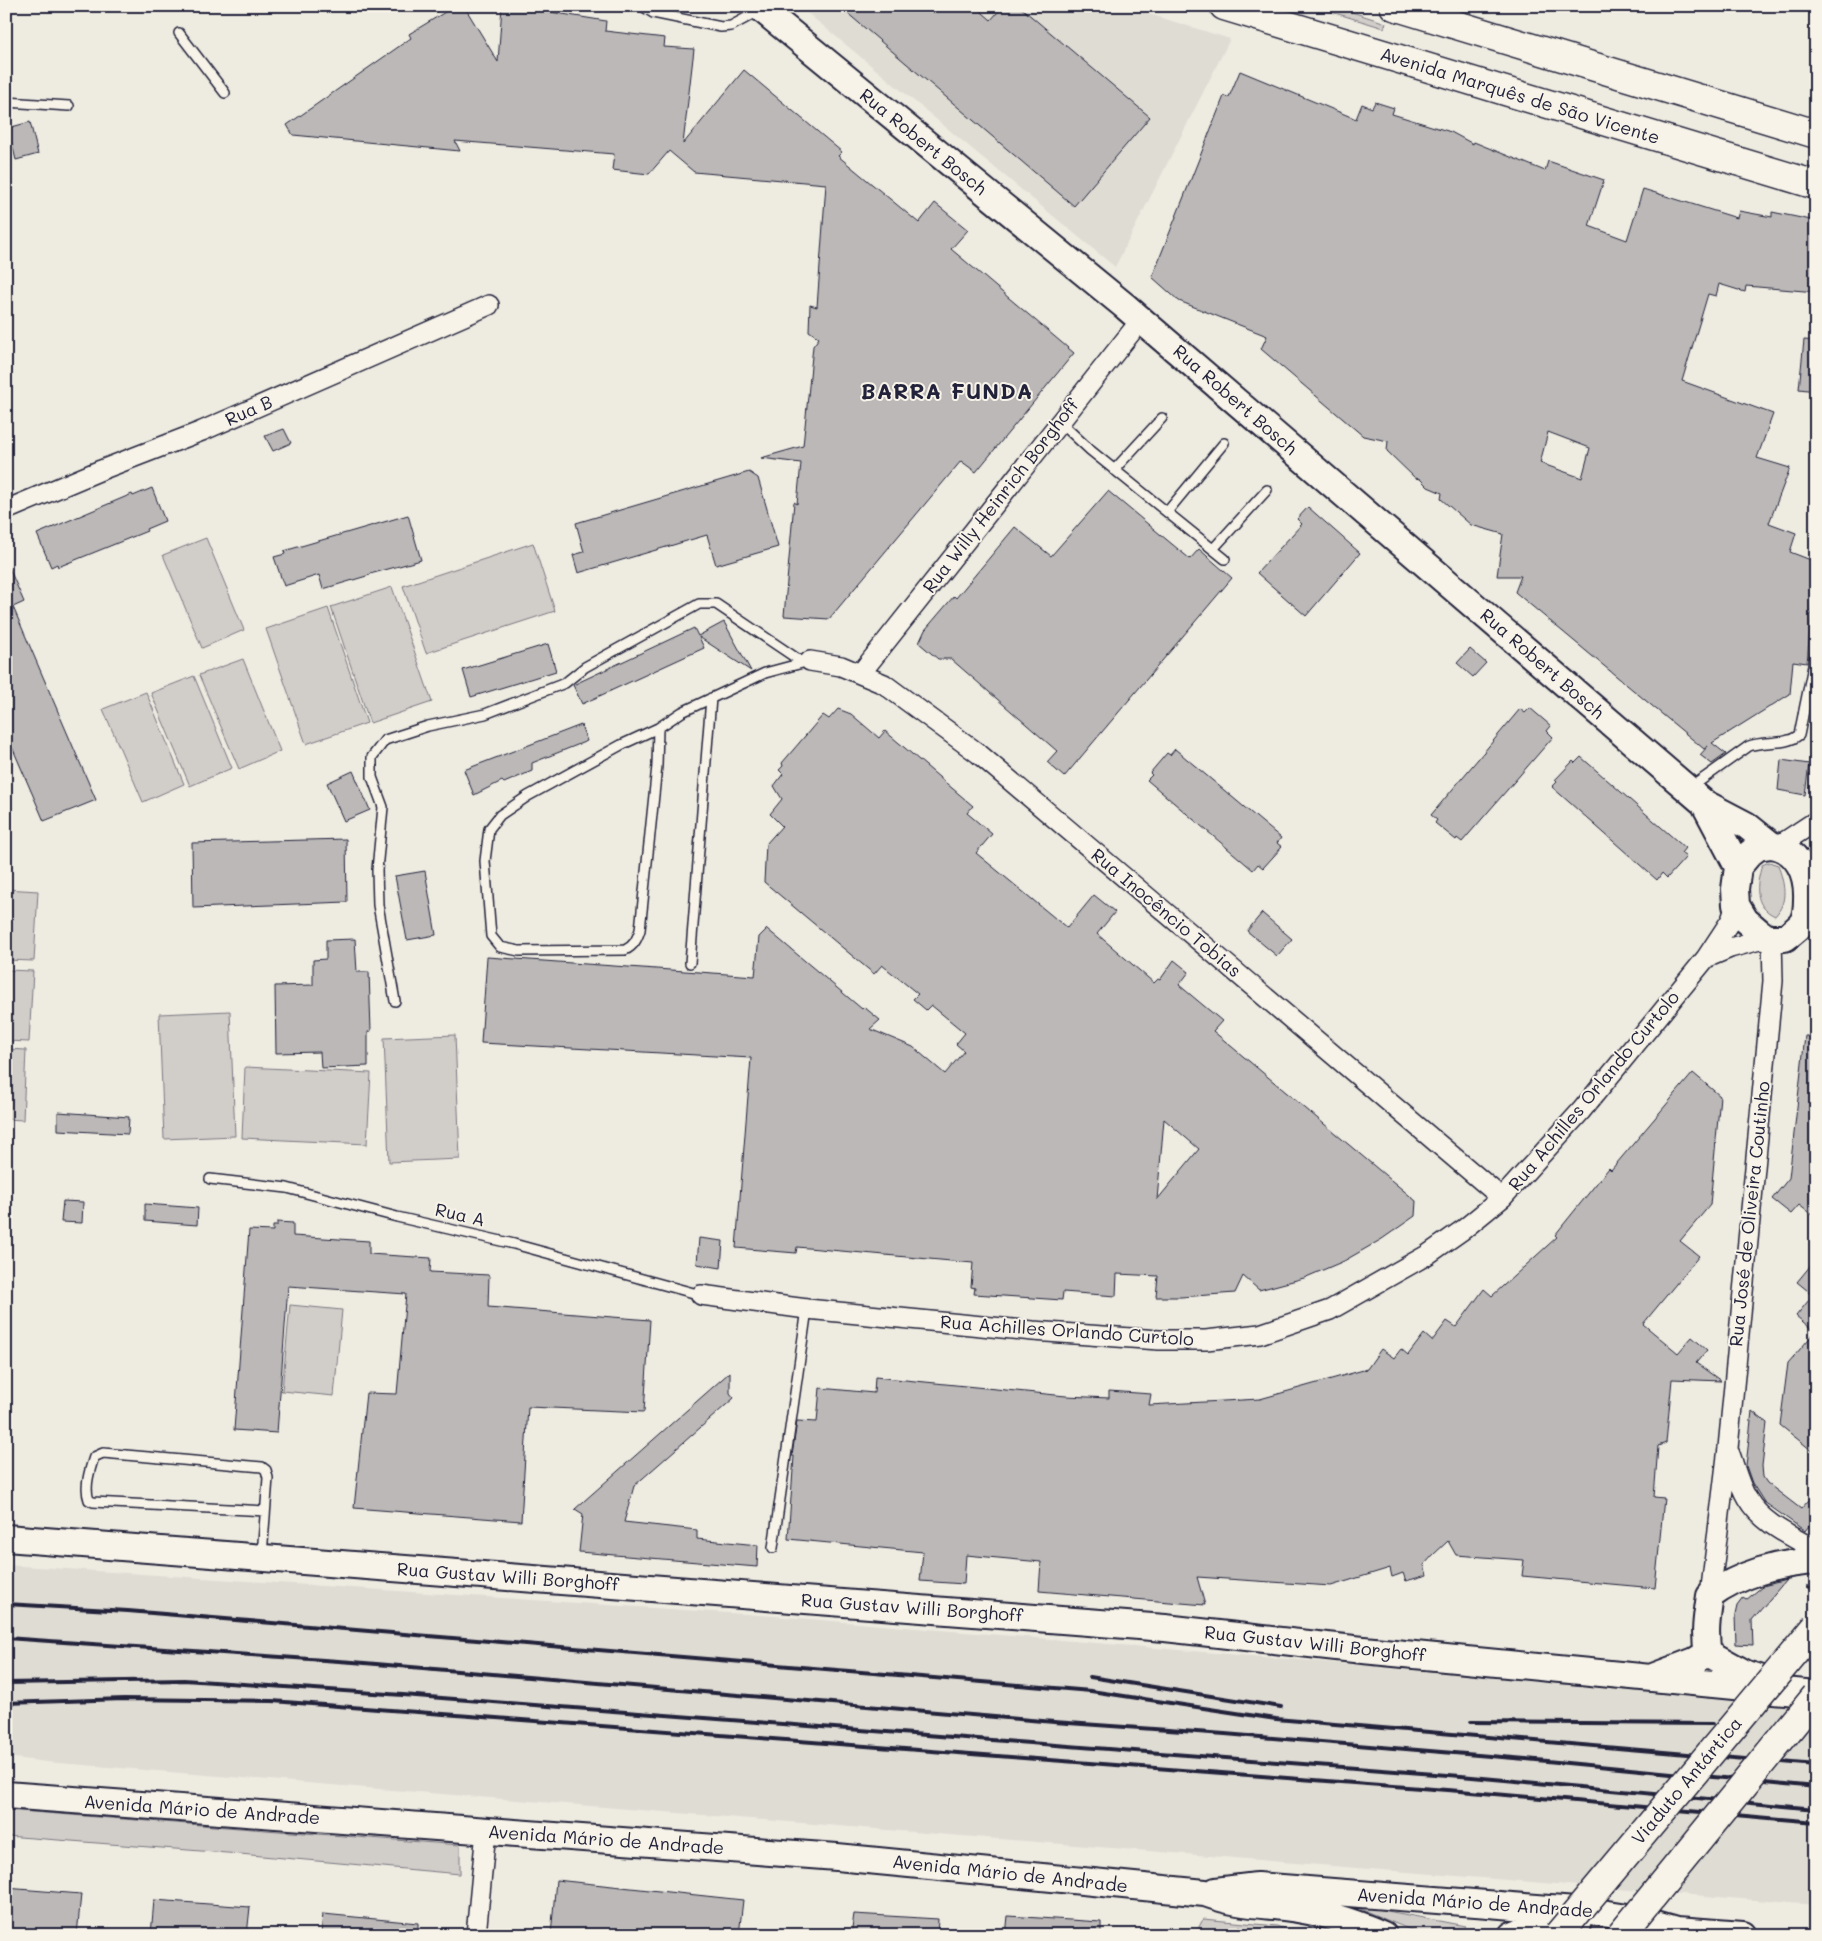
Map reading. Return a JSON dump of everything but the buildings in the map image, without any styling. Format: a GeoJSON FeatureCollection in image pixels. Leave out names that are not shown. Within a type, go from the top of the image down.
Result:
{"type":"FeatureCollection","features":[{"type":"Feature","properties":{"kind":"main road","name":"Avenida Marquês de São Vicente"},"geometry":{"type":"LineString","coordinates":[[1224,6],[1816,185]]}},
{"type":"Feature","properties":{"kind":"main road"},"geometry":{"type":"LineString","coordinates":[[1394,6],[1816,134]]}},
{"type":"Feature","properties":{"kind":"main road","name":"Viaduto Antártica"},"geometry":{"type":"LineString","coordinates":[[1558,1935],[1816,1627]]}},
{"type":"Feature","properties":{"kind":"main road"},"geometry":{"type":"LineString","coordinates":[[1621,1935],[1809,1694]]}},
{"type":"Feature","properties":{"kind":"street","name":"Rua Robert Bosch"},"geometry":{"type":"LineString","coordinates":[[760,8],[1141,320],[1696,796],[1746,825],[1774,845]]}},
{"type":"Feature","properties":{"kind":"street","name":"Rua B"},"geometry":{"type":"LineString","coordinates":[[6,510],[101,470],[202,431],[489,305]]}},
{"type":"Feature","properties":{"kind":"street","name":"Rua Willy Heinrich Borghoff"},"geometry":{"type":"LineString","coordinates":[[861,673],[1141,320]]}},
{"type":"Feature","properties":{"kind":"street","name":"Rua Inocêncio Tobias"},"geometry":{"type":"LineString","coordinates":[[806,661],[841,666],[884,684],[979,754],[1502,1198]]}},
{"type":"Feature","properties":{"kind":"street","name":"Rua Robert Bosch"},"geometry":{"type":"LineString","coordinates":[[1696,796],[1738,867]]}},
{"type":"Feature","properties":{"kind":"street"},"geometry":{"type":"LineString","coordinates":[[1774,845],[1784,848],[1796,859],[1804,872],[1812,896],[1802,923],[1775,938],[1746,920],[1736,905],[1735,890],[1738,867],[1758,847],[1774,845],[1816,821]]}},
{"type":"Feature","properties":{"kind":"street","name":"Rua Achilles Orlando Curtolo"},"geometry":{"type":"LineString","coordinates":[[701,1295],[807,1309],[1033,1331],[1159,1340],[1206,1340],[1260,1334],[1330,1310],[1365,1292],[1449,1240],[1502,1198],[1582,1111],[1706,958],[1731,920],[1736,905]]}},
{"type":"Feature","properties":{"kind":"street","name":"Rua Achilles Orlando Curtolo"},"geometry":{"type":"LineString","coordinates":[[1706,958],[1730,948],[1775,938]]}},
{"type":"Feature","properties":{"kind":"street","name":"Rua José de Oliveira Coutinho"},"geometry":{"type":"LineString","coordinates":[[1710,1596],[1728,1448],[1774,981],[1775,938]]}},
{"type":"Feature","properties":{"kind":"street","name":"Rua José de Oliveira Coutinho"},"geometry":{"type":"LineString","coordinates":[[1728,1448],[1747,1498],[1760,1514],[1775,1527],[1816,1550]]}},
{"type":"Feature","properties":{"kind":"street","name":"Rua Gustav Willi Borghoff"},"geometry":{"type":"LineString","coordinates":[[6,1538],[1165,1628],[1363,1650],[1809,1694]]}},
{"type":"Feature","properties":{"kind":"street"},"geometry":{"type":"LineString","coordinates":[[1708,1653],[1706,1626],[1710,1596],[1728,1583],[1756,1573],[1790,1564],[1816,1561]]}},
{"type":"Feature","properties":{"kind":"street"},"geometry":{"type":"LineString","coordinates":[[1647,1679],[1695,1661],[1708,1653]]}},
{"type":"Feature","properties":{"kind":"street"},"geometry":{"type":"LineString","coordinates":[[1708,1653],[1746,1674],[1809,1694]]}},
{"type":"Feature","properties":{"kind":"street","name":"Avenida Mário de Andrade"},"geometry":{"type":"LineString","coordinates":[[6,1795],[837,1857],[1205,1893],[1257,1886],[1602,1913],[1634,1918],[1677,1930],[1743,1935]]}},
{"type":"Feature","properties":{"kind":"street"},"geometry":{"type":"LineString","coordinates":[[476,1935],[486,1831]]}},
{"type":"Feature","properties":{"kind":"street","name":"Avenida Mário de Andrade"},"geometry":{"type":"LineString","coordinates":[[1205,1893],[1225,1900],[1251,1905],[1283,1907],[1325,1914],[1356,1923],[1383,1935]]}},
{"type":"Feature","properties":{"kind":"street"},"geometry":{"type":"LineString","coordinates":[[1283,1907],[1334,1935]]}},
{"type":"Feature","properties":{"kind":"street"},"geometry":{"type":"LineString","coordinates":[[1517,1932],[1537,1927],[1589,1924],[1677,1930]]}},
{"type":"Feature","properties":{"kind":"lane"},"geometry":{"type":"LineString","coordinates":[[642,6],[653,13],[689,19],[722,28],[731,26],[760,8]]}},
{"type":"Feature","properties":{"kind":"lane"},"geometry":{"type":"LineString","coordinates":[[179,33],[225,93]]}},
{"type":"Feature","properties":{"kind":"lane"},"geometry":{"type":"LineString","coordinates":[[6,102],[69,106]]}},
{"type":"Feature","properties":{"kind":"lane"},"geometry":{"type":"LineString","coordinates":[[1114,470],[1162,418]]}},
{"type":"Feature","properties":{"kind":"lane"},"geometry":{"type":"LineString","coordinates":[[1060,422],[1114,470],[1225,559]]}},
{"type":"Feature","properties":{"kind":"lane"},"geometry":{"type":"LineString","coordinates":[[1167,512],[1224,443]]}},
{"type":"Feature","properties":{"kind":"lane"},"geometry":{"type":"LineString","coordinates":[[1214,549],[1267,490]]}},
{"type":"Feature","properties":{"kind":"lane"},"geometry":{"type":"LineString","coordinates":[[395,1001],[378,906],[377,870],[383,807],[372,778],[372,757],[385,740],[428,726],[485,714],[565,683],[585,667],[699,604],[716,604],[806,661]]}},
{"type":"Feature","properties":{"kind":"lane"},"geometry":{"type":"LineString","coordinates":[[1696,796],[1749,746],[1758,742],[1792,741],[1799,736],[1816,651]]}},
{"type":"Feature","properties":{"kind":"lane"},"geometry":{"type":"LineString","coordinates":[[658,728],[657,766],[640,930],[631,948],[625,950],[519,951],[500,947],[491,936],[485,861],[489,829],[500,815],[528,796],[621,745],[658,728],[682,712],[765,673],[806,661]]}},
{"type":"Feature","properties":{"kind":"lane"},"geometry":{"type":"LineString","coordinates":[[690,963],[711,698]]}},
{"type":"Feature","properties":{"kind":"lane","name":"Rua A"},"geometry":{"type":"LineString","coordinates":[[210,1179],[287,1188],[514,1244],[701,1295]]}},
{"type":"Feature","properties":{"kind":"lane"},"geometry":{"type":"LineString","coordinates":[[773,1548],[807,1309]]}},
{"type":"Feature","properties":{"kind":"lane"},"geometry":{"type":"LineString","coordinates":[[262,1558],[268,1478],[266,1470],[262,1467],[103,1453],[94,1457],[91,1467],[87,1493],[89,1500],[94,1502],[265,1511]]}},
{"type":"Feature","properties":{"kind":"path"},"geometry":{"type":"LineString","coordinates":[[1801,1584],[1816,1591]]}},
{"type":"Feature","properties":{"kind":"shaded area"},"geometry":{"type":"Polygon","coordinates":[[[799,6],[1123,6],[1230,39],[1115,267],[799,6]]]}},
{"type":"Feature","properties":{"kind":"shaded area"},"geometry":{"type":"Polygon","coordinates":[[[1312,6],[1333,6],[1386,23],[1384,28],[1312,6]]]}},
{"type":"Feature","properties":{"kind":"shaded area"},"geometry":{"type":"Polygon","coordinates":[[[206,538],[244,630],[202,648],[163,555],[206,538]]]}},
{"type":"Feature","properties":{"kind":"shaded area"},"geometry":{"type":"Polygon","coordinates":[[[533,543],[555,611],[426,653],[403,586],[533,543]]]}},
{"type":"Feature","properties":{"kind":"shaded area"},"geometry":{"type":"Polygon","coordinates":[[[392,587],[432,702],[370,723],[331,607],[392,587]]]}},
{"type":"Feature","properties":{"kind":"shaded area"},"geometry":{"type":"Polygon","coordinates":[[[328,608],[367,723],[306,744],[266,629],[328,608]]]}},
{"type":"Feature","properties":{"kind":"shaded area"},"geometry":{"type":"Polygon","coordinates":[[[243,659],[280,751],[239,769],[199,675],[243,659]]]}},
{"type":"Feature","properties":{"kind":"shaded area"},"geometry":{"type":"Polygon","coordinates":[[[194,676],[232,768],[190,786],[151,693],[194,676]]]}},
{"type":"Feature","properties":{"kind":"shaded area"},"geometry":{"type":"Polygon","coordinates":[[[146,692],[184,784],[143,802],[103,709],[146,692]]]}},
{"type":"Feature","properties":{"kind":"shaded area"},"geometry":{"type":"Polygon","coordinates":[[[1769,862],[1778,865],[1784,892],[1782,904],[1775,916],[1763,907],[1758,894],[1758,880],[1762,865],[1769,862]]]}},
{"type":"Feature","properties":{"kind":"shaded area"},"geometry":{"type":"Polygon","coordinates":[[[6,889],[38,891],[34,961],[6,960],[6,889]]]}},
{"type":"Feature","properties":{"kind":"shaded area"},"geometry":{"type":"Polygon","coordinates":[[[6,970],[33,971],[29,1042],[6,1041],[6,970]]]}},
{"type":"Feature","properties":{"kind":"shaded area"},"geometry":{"type":"Polygon","coordinates":[[[230,1011],[235,1136],[164,1139],[159,1014],[230,1011]]]}},
{"type":"Feature","properties":{"kind":"shaded area"},"geometry":{"type":"Polygon","coordinates":[[[455,1035],[460,1159],[389,1162],[384,1038],[455,1035]]]}},
{"type":"Feature","properties":{"kind":"shaded area"},"geometry":{"type":"Polygon","coordinates":[[[6,1049],[26,1050],[23,1120],[6,1119],[6,1049]]]}},
{"type":"Feature","properties":{"kind":"shaded area"},"geometry":{"type":"Polygon","coordinates":[[[245,1067],[371,1073],[367,1144],[242,1138],[245,1067]]]}},
{"type":"Feature","properties":{"kind":"shaded area"},"geometry":{"type":"Polygon","coordinates":[[[290,1305],[342,1310],[334,1396],[282,1391],[290,1305]]]}},
{"type":"Feature","properties":{"kind":"shaded area"},"geometry":{"type":"Polygon","coordinates":[[[6,1565],[773,1616],[1657,1690],[1816,1706],[1816,1905],[47,1762],[6,1757],[6,1565]]]}},
{"type":"Feature","properties":{"kind":"shaded area"},"geometry":{"type":"Polygon","coordinates":[[[6,1810],[460,1845],[460,1874],[240,1854],[6,1836],[6,1810]]]}},
{"type":"Feature","properties":{"kind":"shaded area"},"geometry":{"type":"Polygon","coordinates":[[[1346,1903],[1465,1926],[1458,1935],[1423,1935],[1346,1903]]]}},
{"type":"Feature","properties":{"kind":"shaded area"},"geometry":{"type":"Polygon","coordinates":[[[1203,1919],[1277,1926],[1299,1935],[1195,1935],[1203,1919]]]}},
{"type":"Feature","properties":{"kind":"railway"},"geometry":{"type":"LineString","coordinates":[[6,1604],[128,1611],[1091,1691],[1276,1719],[1816,1765]]}},
{"type":"Feature","properties":{"kind":"railway"},"geometry":{"type":"LineString","coordinates":[[6,1638],[353,1662],[1054,1722],[1526,1759],[1816,1787]]}},
{"type":"Feature","properties":{"kind":"railway"},"geometry":{"type":"LineString","coordinates":[[1090,1677],[1281,1707]]}},
{"type":"Feature","properties":{"kind":"railway"},"geometry":{"type":"LineString","coordinates":[[6,1683],[184,1680],[403,1695],[1461,1776],[1816,1809]]}},
{"type":"Feature","properties":{"kind":"railway"},"geometry":{"type":"LineString","coordinates":[[6,1703],[124,1699],[272,1701],[1460,1791],[1816,1822]]}},
{"type":"Feature","properties":{"kind":"railway"},"geometry":{"type":"LineString","coordinates":[[1471,1722],[1712,1724]]}},
{"type":"Feature","properties":{"kind":"district","name":"BARRA FUNDA"},"geometry":{"type":"Point","coordinates":[947,391]}}]}
